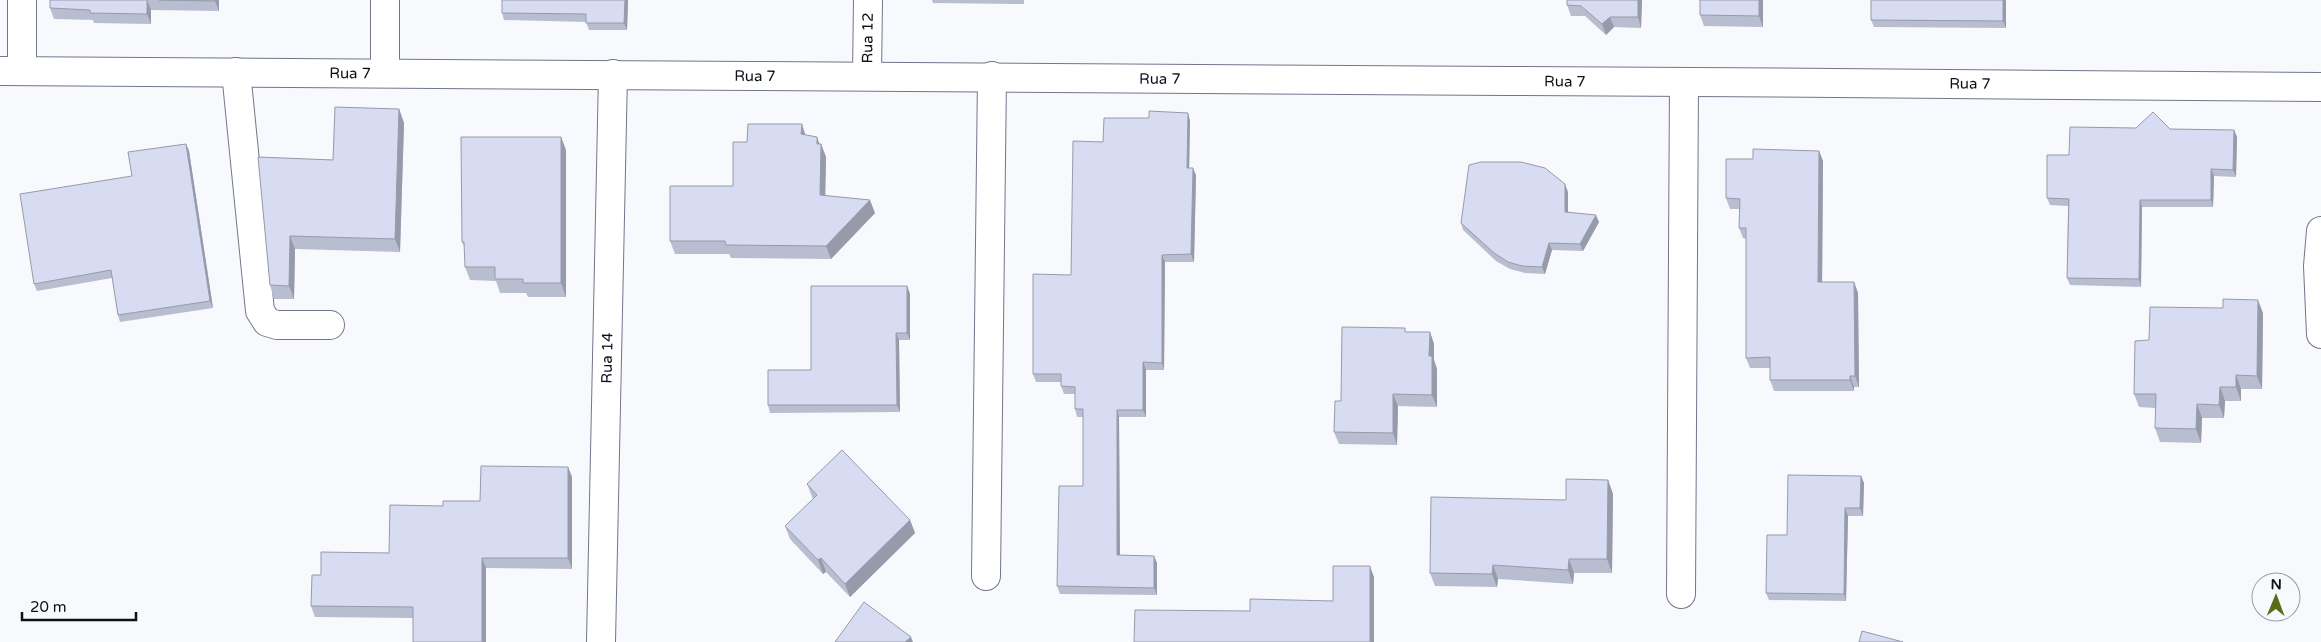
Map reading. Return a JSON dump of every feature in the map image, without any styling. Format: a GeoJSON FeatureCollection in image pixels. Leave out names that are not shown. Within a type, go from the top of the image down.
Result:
{"type":"FeatureCollection","features":[{"type":"Feature","properties":{"kind":"street"},"geometry":{"type":"LineString","coordinates":[[11,71],[22,0]]}},
{"type":"Feature","properties":{"kind":"street"},"geometry":{"type":"LineString","coordinates":[[385,73],[386,0]]}},
{"type":"Feature","properties":{"kind":"street","name":"Rua 12"},"geometry":{"type":"LineString","coordinates":[[867,76],[868,0]]}},
{"type":"Feature","properties":{"kind":"street","name":"Rua 7"},"geometry":{"type":"LineString","coordinates":[[11,71],[2023,83],[2321,87]]}},
{"type":"Feature","properties":{"kind":"street"},"geometry":{"type":"LineString","coordinates":[[236,72],[260,311],[267,322],[277,325],[330,325]]}},
{"type":"Feature","properties":{"kind":"street","name":"Rua 14"},"geometry":{"type":"LineString","coordinates":[[601,642],[613,74]]}},
{"type":"Feature","properties":{"kind":"street"},"geometry":{"type":"LineString","coordinates":[[986,576],[992,76]]}},
{"type":"Feature","properties":{"kind":"street"},"geometry":{"type":"LineString","coordinates":[[1681,594],[1684,82]]}},
{"type":"Feature","properties":{"kind":"street"},"geometry":{"type":"LineString","coordinates":[[2321,230],[2318,266],[2321,334]]}},
{"type":"Feature","properties":{"kind":"building"},"geometry":{"type":"Polygon","coordinates":[[[50,0],[147,0],[147,14],[90,13],[90,10],[50,8],[50,0]]]}},
{"type":"Feature","properties":{"kind":"building"},"geometry":{"type":"Polygon","coordinates":[[[159,0],[215,0],[215,1],[159,0]]]}},
{"type":"Feature","properties":{"kind":"building"},"geometry":{"type":"Polygon","coordinates":[[[502,0],[625,0],[624,23],[586,23],[586,14],[502,13],[502,0]]]}},
{"type":"Feature","properties":{"kind":"building"},"geometry":{"type":"Polygon","coordinates":[[[1567,0],[1638,0],[1638,17],[1610,17],[1602,24],[1581,6],[1567,5],[1567,0]]]}},
{"type":"Feature","properties":{"kind":"building"},"geometry":{"type":"Polygon","coordinates":[[[1700,0],[1759,0],[1759,16],[1700,15],[1700,0]]]}},
{"type":"Feature","properties":{"kind":"building"},"geometry":{"type":"Polygon","coordinates":[[[1871,0],[2003,0],[2003,21],[1871,20],[1871,0]]]}},
{"type":"Feature","properties":{"kind":"building"},"geometry":{"type":"Polygon","coordinates":[[[335,107],[399,109],[395,239],[290,236],[289,286],[270,285],[258,157],[333,160],[335,107]]]}},
{"type":"Feature","properties":{"kind":"building"},"geometry":{"type":"Polygon","coordinates":[[[1149,111],[1188,113],[1187,168],[1193,168],[1191,254],[1162,255],[1162,363],[1143,362],[1143,410],[1117,410],[1117,555],[1154,556],[1154,588],[1057,586],[1059,486],[1083,486],[1083,409],[1075,409],[1075,387],[1061,386],[1061,374],[1033,374],[1033,274],[1071,275],[1073,141],[1103,142],[1104,118],[1149,118],[1149,111]]]}},
{"type":"Feature","properties":{"kind":"building"},"geometry":{"type":"Polygon","coordinates":[[[2153,112],[2170,129],[2234,130],[2233,170],[2211,169],[2211,200],[2140,200],[2139,279],[2067,278],[2069,199],[2047,198],[2047,155],[2069,155],[2070,127],[2136,128],[2153,112]]]}},
{"type":"Feature","properties":{"kind":"building"},"geometry":{"type":"Polygon","coordinates":[[[748,124],[802,124],[801,134],[817,137],[817,144],[821,144],[820,195],[870,200],[826,246],[726,245],[725,241],[670,241],[670,186],[733,186],[733,142],[747,142],[748,124]]]}},
{"type":"Feature","properties":{"kind":"building"},"geometry":{"type":"Polygon","coordinates":[[[461,137],[561,137],[561,283],[523,283],[523,279],[495,279],[495,267],[465,267],[464,242],[462,242],[461,137]]]}},
{"type":"Feature","properties":{"kind":"building"},"geometry":{"type":"Polygon","coordinates":[[[186,144],[210,301],[118,315],[111,270],[34,284],[20,194],[132,176],[128,152],[186,144]]]}},
{"type":"Feature","properties":{"kind":"building"},"geometry":{"type":"Polygon","coordinates":[[[1753,149],[1819,151],[1818,282],[1854,282],[1855,376],[1850,376],[1850,380],[1770,380],[1770,357],[1746,358],[1746,228],[1739,228],[1740,199],[1726,198],[1726,159],[1753,159],[1753,149]]]}},
{"type":"Feature","properties":{"kind":"building"},"geometry":{"type":"Polygon","coordinates":[[[1481,162],[1521,162],[1545,168],[1565,184],[1565,212],[1596,215],[1580,244],[1549,243],[1542,267],[1522,266],[1508,262],[1494,253],[1461,223],[1469,165],[1481,162]]]}},
{"type":"Feature","properties":{"kind":"building"},"geometry":{"type":"Polygon","coordinates":[[[811,286],[907,286],[907,333],[896,333],[897,405],[768,405],[768,370],[811,370],[811,286]]]}},
{"type":"Feature","properties":{"kind":"building"},"geometry":{"type":"Polygon","coordinates":[[[2223,299],[2258,300],[2257,376],[2236,375],[2236,387],[2220,387],[2219,405],[2197,404],[2196,429],[2155,428],[2156,394],[2134,394],[2135,341],[2149,340],[2150,307],[2223,308],[2223,299]]]}},
{"type":"Feature","properties":{"kind":"building"},"geometry":{"type":"Polygon","coordinates":[[[1342,327],[1405,328],[1405,332],[1430,332],[1429,356],[1432,356],[1432,395],[1393,394],[1393,433],[1334,432],[1335,401],[1341,401],[1342,327]]]}},
{"type":"Feature","properties":{"kind":"building"},"geometry":{"type":"Polygon","coordinates":[[[842,450],[910,520],[845,584],[821,558],[818,560],[785,526],[817,495],[807,484],[842,450]]]}},
{"type":"Feature","properties":{"kind":"building"},"geometry":{"type":"Polygon","coordinates":[[[481,466],[568,467],[568,558],[482,558],[482,642],[413,642],[413,607],[311,606],[312,575],[321,575],[321,552],[389,553],[390,505],[443,506],[443,501],[480,501],[481,466]]]}},
{"type":"Feature","properties":{"kind":"building"},"geometry":{"type":"Polygon","coordinates":[[[1788,475],[1861,476],[1860,508],[1845,508],[1844,594],[1766,593],[1767,535],[1787,535],[1788,475]]]}},
{"type":"Feature","properties":{"kind":"building"},"geometry":{"type":"Polygon","coordinates":[[[1566,479],[1608,480],[1607,559],[1569,559],[1568,570],[1493,565],[1492,574],[1430,573],[1431,497],[1566,500],[1566,479]]]}},
{"type":"Feature","properties":{"kind":"building"},"geometry":{"type":"Polygon","coordinates":[[[1333,566],[1370,566],[1370,642],[1134,642],[1135,610],[1250,611],[1250,599],[1333,601],[1333,566]]]}},
{"type":"Feature","properties":{"kind":"building"},"geometry":{"type":"Polygon","coordinates":[[[864,602],[911,637],[905,642],[835,642],[864,602]]]}},
{"type":"Feature","properties":{"kind":"building"},"geometry":{"type":"Polygon","coordinates":[[[1862,631],[1903,642],[1859,642],[1862,631]]]}}]}
